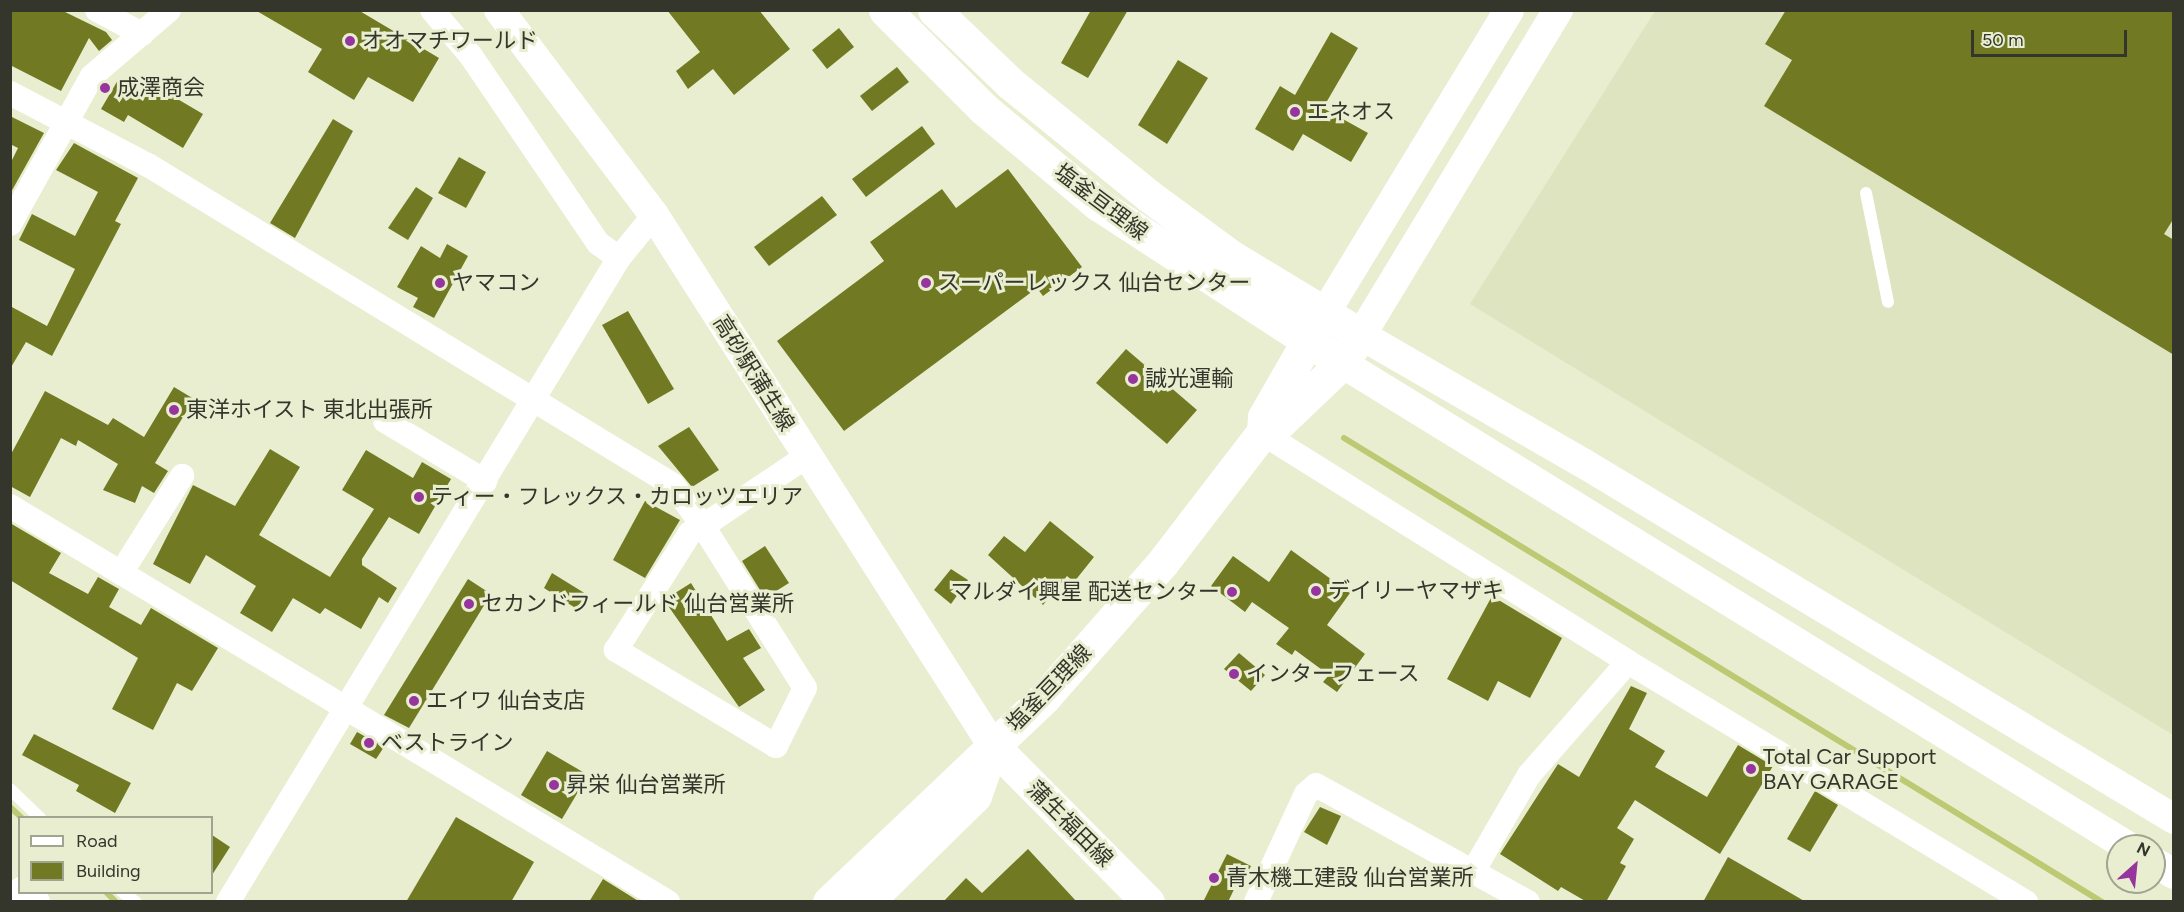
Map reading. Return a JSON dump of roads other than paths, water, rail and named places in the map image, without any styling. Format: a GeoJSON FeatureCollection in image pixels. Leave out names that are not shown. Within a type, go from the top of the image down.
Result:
{"type":"FeatureCollection","features":[{"type":"Feature","properties":{"kind":"main road","name":"塩釜亘理線"},"geometry":{"type":"LineString","coordinates":[[885,10],[984,109],[1099,205],[1306,342],[1342,363]]}},
{"type":"Feature","properties":{"kind":"main road","name":"塩釜亘理線"},"geometry":{"type":"LineString","coordinates":[[829,902],[1044,698],[1163,562],[1297,386],[1342,363],[1361,335],[1232,257],[1082,145],[934,10]]}},
{"type":"Feature","properties":{"kind":"main road"},"geometry":{"type":"LineString","coordinates":[[1297,386],[1306,342],[1325,313]]}},
{"type":"Feature","properties":{"kind":"main road","name":"塩釜亘理線"},"geometry":{"type":"LineString","coordinates":[[852,902],[872,885],[878,891],[975,796],[993,746]]}},
{"type":"Feature","properties":{"kind":"main road","name":"蒲生福田線"},"geometry":{"type":"LineString","coordinates":[[993,746],[1148,902]]}},
{"type":"Feature","properties":{"kind":"street"},"geometry":{"type":"LineString","coordinates":[[97,10],[142,34]]}},
{"type":"Feature","properties":{"kind":"street"},"geometry":{"type":"LineString","coordinates":[[12,217],[92,76],[169,10]]}},
{"type":"Feature","properties":{"kind":"street"},"geometry":{"type":"LineString","coordinates":[[432,10],[471,56],[598,243],[619,258]]}},
{"type":"Feature","properties":{"kind":"street","name":"高砂駅蒲生線"},"geometry":{"type":"LineString","coordinates":[[499,10],[654,215],[993,746]]}},
{"type":"Feature","properties":{"kind":"street"},"geometry":{"type":"LineString","coordinates":[[1325,313],[1509,10]]}},
{"type":"Feature","properties":{"kind":"street"},"geometry":{"type":"LineString","coordinates":[[1557,10],[1361,335],[1583,463],[2174,819]]}},
{"type":"Feature","properties":{"kind":"street"},"geometry":{"type":"LineString","coordinates":[[10,93],[148,165],[536,399],[673,485],[703,526],[805,688],[776,746],[615,650],[690,533],[703,526],[807,456]]}},
{"type":"Feature","properties":{"kind":"street"},"geometry":{"type":"LineString","coordinates":[[228,902],[536,399],[619,258],[654,215]]}},
{"type":"Feature","properties":{"kind":"street"},"geometry":{"type":"LineString","coordinates":[[1342,363],[2107,834]]}},
{"type":"Feature","properties":{"kind":"street"},"geometry":{"type":"LineString","coordinates":[[385,421],[485,481]]}},
{"type":"Feature","properties":{"kind":"street"},"geometry":{"type":"LineString","coordinates":[[1268,425],[1628,662],[2026,902]]}},
{"type":"Feature","properties":{"kind":"street"},"geometry":{"type":"LineString","coordinates":[[121,573],[182,476]]}},
{"type":"Feature","properties":{"kind":"street"},"geometry":{"type":"LineString","coordinates":[[10,506],[668,902]]}},
{"type":"Feature","properties":{"kind":"street"},"geometry":{"type":"LineString","coordinates":[[1474,870],[1528,775],[1628,662]]}},
{"type":"Feature","properties":{"kind":"street"},"geometry":{"type":"LineString","coordinates":[[1256,902],[1306,794],[1316,785],[1474,870],[1528,902]]}},
{"type":"Feature","properties":{"kind":"lane"},"geometry":{"type":"LineString","coordinates":[[1866,192],[1888,302]]}},
{"type":"Feature","properties":{"kind":"lane"},"geometry":{"type":"LineString","coordinates":[[10,789],[38,816]]}},
{"type":"Feature","properties":{"kind":"waterway"},"geometry":{"type":"LineString","coordinates":[[1344,438],[2102,902]]}},
{"type":"Feature","properties":{"kind":"waterway"},"geometry":{"type":"LineString","coordinates":[[10,807],[20,816]]}},
{"type":"Feature","properties":{"kind":"waterway"},"geometry":{"type":"LineString","coordinates":[[108,894],[116,902]]}},
{"type":"Feature","properties":{"kind":"place","name":"オオマチワールド"},"geometry":{"type":"Point","coordinates":[350,41]}},
{"type":"Feature","properties":{"kind":"place","name":"成澤商会"},"geometry":{"type":"Point","coordinates":[105,88]}},
{"type":"Feature","properties":{"kind":"place","name":"エネオス"},"geometry":{"type":"Point","coordinates":[1295,112]}},
{"type":"Feature","properties":{"kind":"place","name":"ヤマコン"},"geometry":{"type":"Point","coordinates":[440,283]}},
{"type":"Feature","properties":{"kind":"place","name":"スーパーレックス 仙台センター"},"geometry":{"type":"Point","coordinates":[926,283]}},
{"type":"Feature","properties":{"kind":"place","name":"誠光運輸"},"geometry":{"type":"Point","coordinates":[1133,379]}},
{"type":"Feature","properties":{"kind":"place","name":"東洋ホイスト 東北出張所"},"geometry":{"type":"Point","coordinates":[174,410]}},
{"type":"Feature","properties":{"kind":"place","name":"ティー・フレックス・カロッツエリア"},"geometry":{"type":"Point","coordinates":[419,497]}},
{"type":"Feature","properties":{"kind":"place","name":"デイリーヤマザキ"},"geometry":{"type":"Point","coordinates":[1316,591]}},
{"type":"Feature","properties":{"kind":"place","name":"マルダイ興星 配送センター"},"geometry":{"type":"Point","coordinates":[1232,592]}},
{"type":"Feature","properties":{"kind":"place","name":"セカンドフィールド 仙台営業所"},"geometry":{"type":"Point","coordinates":[469,604]}},
{"type":"Feature","properties":{"kind":"place","name":"インターフェース"},"geometry":{"type":"Point","coordinates":[1234,674]}},
{"type":"Feature","properties":{"kind":"place","name":"エイワ 仙台支店"},"geometry":{"type":"Point","coordinates":[414,701]}},
{"type":"Feature","properties":{"kind":"place","name":"ベストライン"},"geometry":{"type":"Point","coordinates":[369,743]}},
{"type":"Feature","properties":{"kind":"place","name":"Total Car Support BAY GARAGE"},"geometry":{"type":"Point","coordinates":[1751,769]}},
{"type":"Feature","properties":{"kind":"place","name":"昇栄 仙台営業所"},"geometry":{"type":"Point","coordinates":[554,785]}},
{"type":"Feature","properties":{"kind":"place","name":"青木機工建設 仙台営業所"},"geometry":{"type":"Point","coordinates":[1214,878]}}]}
